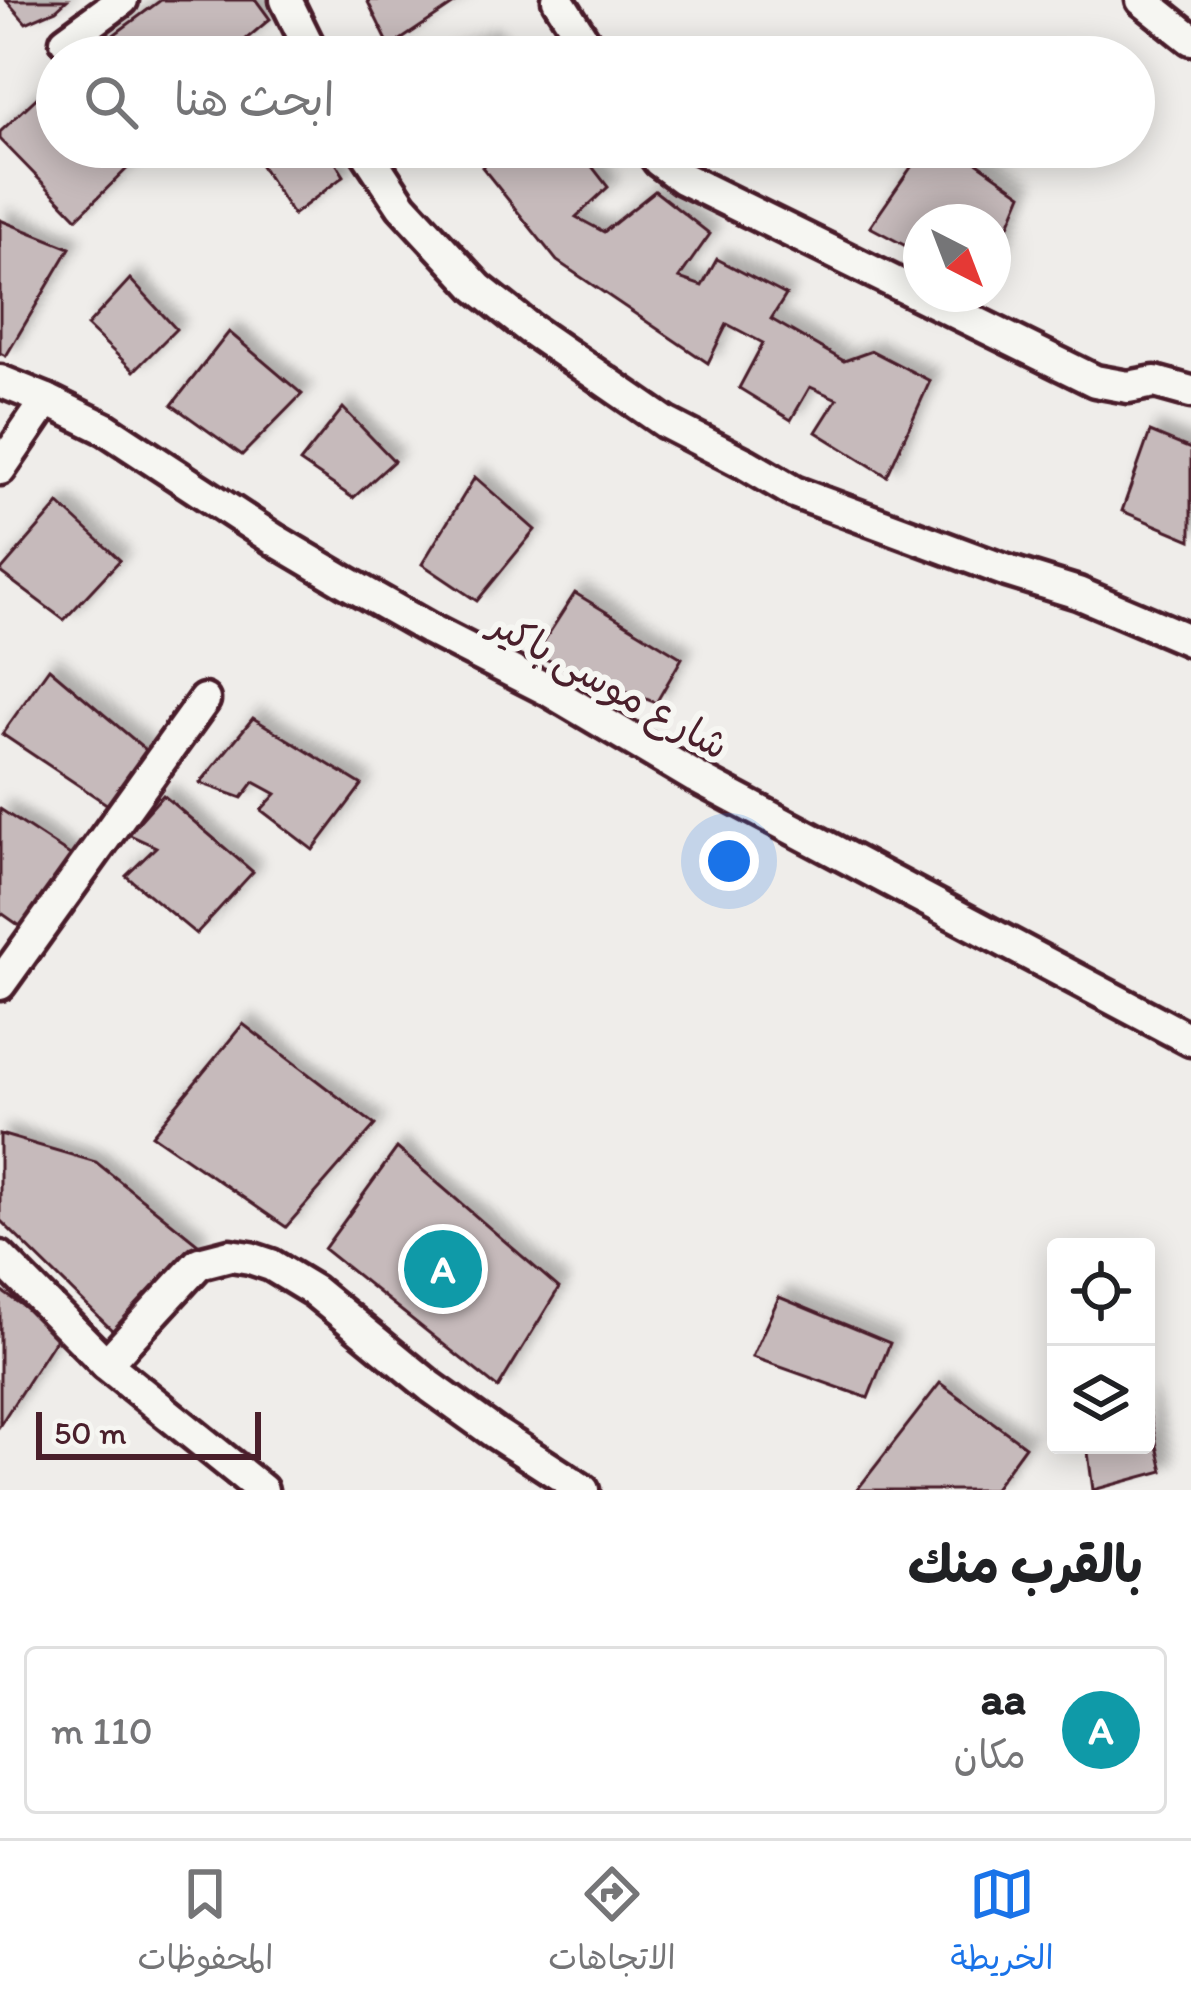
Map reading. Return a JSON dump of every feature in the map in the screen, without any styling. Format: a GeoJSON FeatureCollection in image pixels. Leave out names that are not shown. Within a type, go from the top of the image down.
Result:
{"type":"FeatureCollection","features":[{"type":"Feature","properties":{"kind":"street"},"geometry":{"type":"LineString","coordinates":[[72,36],[122,0]]}},
{"type":"Feature","properties":{"kind":"street"},"geometry":{"type":"LineString","coordinates":[[286,0],[304,36]]}},
{"type":"Feature","properties":{"kind":"street"},"geometry":{"type":"LineString","coordinates":[[558,0],[581,36]]}},
{"type":"Feature","properties":{"kind":"street"},"geometry":{"type":"LineString","coordinates":[[1142,0],[1191,39]]}},
{"type":"Feature","properties":{"kind":"street"},"geometry":{"type":"LineString","coordinates":[[377,168],[402,206],[478,288],[667,423],[794,492],[1007,572],[1078,593],[1191,641]]}},
{"type":"Feature","properties":{"kind":"street"},"geometry":{"type":"LineString","coordinates":[[668,168],[1095,381],[1128,387],[1155,382],[1191,392]]}},
{"type":"Feature","properties":{"kind":"street","name":"شارع موسى باكير"},"geometry":{"type":"LineString","coordinates":[[0,381],[106,429],[275,540],[550,691],[695,777],[1191,1040]]}},
{"type":"Feature","properties":{"kind":"street"},"geometry":{"type":"LineString","coordinates":[[0,469],[47,400]]}},
{"type":"Feature","properties":{"kind":"street"},"geometry":{"type":"LineString","coordinates":[[0,984],[204,700]]}},
{"type":"Feature","properties":{"kind":"street"},"geometry":{"type":"LineString","coordinates":[[106,1364],[199,1263],[230,1255],[250,1258],[314,1291],[431,1387],[583,1490]]}},
{"type":"Feature","properties":{"kind":"street"},"geometry":{"type":"LineString","coordinates":[[0,1257],[106,1364],[262,1490]]}},
{"type":"Feature","properties":{"kind":"building"},"geometry":{"type":"Polygon","coordinates":[[[6,0],[67,0],[26,23],[6,0]]]}},
{"type":"Feature","properties":{"kind":"building"},"geometry":{"type":"Polygon","coordinates":[[[161,0],[256,0],[270,19],[250,36],[112,36],[161,0]]]}},
{"type":"Feature","properties":{"kind":"building"},"geometry":{"type":"Polygon","coordinates":[[[367,0],[460,0],[406,36],[385,36],[367,0]]]}},
{"type":"Feature","properties":{"kind":"building"},"geometry":{"type":"Polygon","coordinates":[[[36,99],[36,168],[128,168],[77,218],[0,139],[0,132],[36,99]]]}},
{"type":"Feature","properties":{"kind":"building"},"geometry":{"type":"Polygon","coordinates":[[[263,168],[339,168],[344,176],[293,215],[263,168]]]}},
{"type":"Feature","properties":{"kind":"building"},"geometry":{"type":"Polygon","coordinates":[[[483,168],[593,168],[608,187],[576,217],[604,232],[655,191],[710,234],[679,278],[702,286],[717,259],[786,295],[771,319],[844,361],[872,351],[930,381],[887,476],[816,432],[837,399],[810,387],[791,420],[739,388],[763,343],[727,324],[708,363],[557,261],[483,168]]]}},
{"type":"Feature","properties":{"kind":"building"},"geometry":{"type":"Polygon","coordinates":[[[911,168],[985,168],[1022,194],[1011,220],[1011,204],[903,204],[903,244],[870,227],[911,168]]]}},
{"type":"Feature","properties":{"kind":"building"},"geometry":{"type":"Polygon","coordinates":[[[0,220],[70,248],[6,356],[0,353],[0,220]]]}},
{"type":"Feature","properties":{"kind":"building"},"geometry":{"type":"Polygon","coordinates":[[[130,279],[176,329],[134,371],[87,326],[130,279]]]}},
{"type":"Feature","properties":{"kind":"building"},"geometry":{"type":"Polygon","coordinates":[[[229,332],[302,394],[242,455],[172,405],[229,332]]]}},
{"type":"Feature","properties":{"kind":"building"},"geometry":{"type":"Polygon","coordinates":[[[343,408],[394,461],[353,498],[300,462],[343,408]]]}},
{"type":"Feature","properties":{"kind":"building"},"geometry":{"type":"Polygon","coordinates":[[[1150,432],[1191,449],[1191,540],[1122,511],[1150,432]]]}},
{"type":"Feature","properties":{"kind":"building"},"geometry":{"type":"Polygon","coordinates":[[[475,477],[535,530],[477,601],[422,564],[475,477]]]}},
{"type":"Feature","properties":{"kind":"building"},"geometry":{"type":"Polygon","coordinates":[[[59,504],[120,560],[64,620],[0,572],[59,504]]]}},
{"type":"Feature","properties":{"kind":"building"},"geometry":{"type":"Polygon","coordinates":[[[575,593],[682,658],[656,703],[535,655],[575,593]]]}},
{"type":"Feature","properties":{"kind":"building"},"geometry":{"type":"Polygon","coordinates":[[[49,668],[152,755],[111,807],[2,734],[49,668]]]}},
{"type":"Feature","properties":{"kind":"building"},"geometry":{"type":"Polygon","coordinates":[[[253,718],[362,785],[313,850],[261,810],[276,794],[254,782],[242,798],[200,783],[253,718]]]}},
{"type":"Feature","properties":{"kind":"building"},"geometry":{"type":"Polygon","coordinates":[[[163,795],[253,872],[196,934],[126,876],[156,847],[128,834],[163,795]]]}},
{"type":"Feature","properties":{"kind":"building"},"geometry":{"type":"Polygon","coordinates":[[[0,809],[78,860],[20,926],[0,912],[0,809]]]}},
{"type":"Feature","properties":{"kind":"building"},"geometry":{"type":"Polygon","coordinates":[[[243,1024],[375,1125],[286,1227],[152,1135],[243,1024]]]}},
{"type":"Feature","properties":{"kind":"building"},"geometry":{"type":"Polygon","coordinates":[[[0,1134],[96,1162],[198,1244],[117,1335],[0,1220],[0,1134]]]}},
{"type":"Feature","properties":{"kind":"building"},"geometry":{"type":"Polygon","coordinates":[[[397,1148],[559,1288],[498,1388],[324,1249],[397,1148]]]}},
{"type":"Feature","properties":{"kind":"building"},"geometry":{"type":"Polygon","coordinates":[[[0,1290],[60,1332],[0,1425],[0,1290]]]}},
{"type":"Feature","properties":{"kind":"building"},"geometry":{"type":"Polygon","coordinates":[[[779,1297],[890,1343],[868,1398],[752,1357],[779,1297]]]}},
{"type":"Feature","properties":{"kind":"building"},"geometry":{"type":"Polygon","coordinates":[[[940,1383],[1025,1446],[993,1490],[857,1490],[940,1383]]]}},
{"type":"Feature","properties":{"kind":"building"},"geometry":{"type":"Polygon","coordinates":[[[1155,1438],[1163,1471],[1093,1490],[1088,1454],[1155,1454],[1155,1438]]]}},
{"type":"Feature","properties":{"kind":"place","name":"aa"},"geometry":{"type":"Point","coordinates":[443,1269]}}]}
